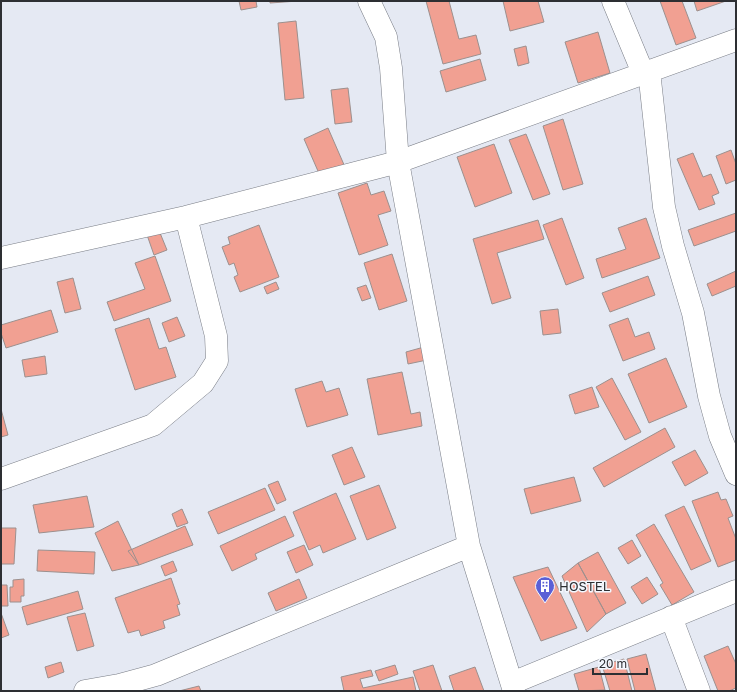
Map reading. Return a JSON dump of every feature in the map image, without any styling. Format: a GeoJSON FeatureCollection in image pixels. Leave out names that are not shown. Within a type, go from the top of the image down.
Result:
{"type":"FeatureCollection","features":[{"type":"Feature","properties":{"kind":"street"},"geometry":{"type":"LineString","coordinates":[[369,1],[386,37],[391,68],[398,162],[469,546],[513,687],[671,617],[736,591]]}},
{"type":"Feature","properties":{"kind":"street"},"geometry":{"type":"LineString","coordinates":[[613,1],[646,72],[664,208],[672,246],[693,313],[709,396],[720,436],[736,474]]}},
{"type":"Feature","properties":{"kind":"street"},"geometry":{"type":"LineString","coordinates":[[1,258],[186,217],[398,162],[736,40]]}},
{"type":"Feature","properties":{"kind":"street"},"geometry":{"type":"LineString","coordinates":[[1,479],[153,425],[203,383],[216,361],[216,336],[186,217]]}},
{"type":"Feature","properties":{"kind":"street"},"geometry":{"type":"LineString","coordinates":[[85,691],[119,685],[156,675],[469,546]]}},
{"type":"Feature","properties":{"kind":"street"},"geometry":{"type":"LineString","coordinates":[[671,617],[699,691]]}},
{"type":"Feature","properties":{"kind":"building"},"geometry":{"type":"Polygon","coordinates":[[[239,1],[256,1],[257,7],[241,10],[239,1]]]}},
{"type":"Feature","properties":{"kind":"building"},"geometry":{"type":"Polygon","coordinates":[[[270,1],[298,1],[270,3],[270,1]]]}},
{"type":"Feature","properties":{"kind":"building"},"geometry":{"type":"Polygon","coordinates":[[[426,1],[449,1],[459,39],[476,35],[481,54],[443,64],[426,1]]]}},
{"type":"Feature","properties":{"kind":"building"},"geometry":{"type":"Polygon","coordinates":[[[503,1],[538,1],[544,22],[510,31],[503,1]]]}},
{"type":"Feature","properties":{"kind":"building"},"geometry":{"type":"Polygon","coordinates":[[[660,1],[682,1],[696,38],[676,45],[660,1]]]}},
{"type":"Feature","properties":{"kind":"building"},"geometry":{"type":"Polygon","coordinates":[[[694,1],[726,1],[697,11],[694,1]]]}},
{"type":"Feature","properties":{"kind":"building"},"geometry":{"type":"Polygon","coordinates":[[[296,21],[304,98],[285,100],[278,23],[296,21]]]}},
{"type":"Feature","properties":{"kind":"building"},"geometry":{"type":"Polygon","coordinates":[[[598,32],[610,73],[578,83],[565,42],[598,32]]]}},
{"type":"Feature","properties":{"kind":"building"},"geometry":{"type":"Polygon","coordinates":[[[526,46],[529,63],[518,66],[514,49],[526,46]]]}},
{"type":"Feature","properties":{"kind":"building"},"geometry":{"type":"Polygon","coordinates":[[[480,59],[486,80],[446,92],[440,71],[480,59]]]}},
{"type":"Feature","properties":{"kind":"building"},"geometry":{"type":"Polygon","coordinates":[[[348,88],[352,122],[335,124],[331,90],[348,88]]]}},
{"type":"Feature","properties":{"kind":"building"},"geometry":{"type":"Polygon","coordinates":[[[563,119],[583,184],[563,190],[543,126],[563,119]]]}},
{"type":"Feature","properties":{"kind":"building"},"geometry":{"type":"Polygon","coordinates":[[[328,128],[345,167],[321,178],[304,139],[328,128]]]}},
{"type":"Feature","properties":{"kind":"building"},"geometry":{"type":"Polygon","coordinates":[[[526,134],[550,194],[533,200],[509,140],[526,134]]]}},
{"type":"Feature","properties":{"kind":"building"},"geometry":{"type":"Polygon","coordinates":[[[494,144],[512,193],[475,207],[457,157],[494,144]]]}},
{"type":"Feature","properties":{"kind":"building"},"geometry":{"type":"Polygon","coordinates":[[[731,150],[736,164],[736,180],[726,184],[716,156],[731,150]]]}},
{"type":"Feature","properties":{"kind":"building"},"geometry":{"type":"Polygon","coordinates":[[[693,153],[703,177],[711,174],[719,193],[712,196],[715,204],[699,210],[677,159],[693,153]]]}},
{"type":"Feature","properties":{"kind":"building"},"geometry":{"type":"Polygon","coordinates":[[[367,183],[371,195],[384,191],[391,211],[378,215],[388,245],[359,255],[338,193],[367,183]]]}},
{"type":"Feature","properties":{"kind":"building"},"geometry":{"type":"Polygon","coordinates":[[[736,213],[736,231],[694,246],[688,230],[736,213]]]}},
{"type":"Feature","properties":{"kind":"building"},"geometry":{"type":"Polygon","coordinates":[[[562,218],[584,278],[566,285],[543,225],[562,218]]]}},
{"type":"Feature","properties":{"kind":"building"},"geometry":{"type":"Polygon","coordinates":[[[646,218],[660,258],[602,278],[596,259],[626,249],[618,228],[646,218]]]}},
{"type":"Feature","properties":{"kind":"building"},"geometry":{"type":"Polygon","coordinates":[[[538,220],[544,239],[497,253],[511,298],[492,304],[473,239],[538,220]]]}},
{"type":"Feature","properties":{"kind":"building"},"geometry":{"type":"Polygon","coordinates":[[[259,225],[279,277],[240,292],[234,277],[238,275],[234,263],[229,265],[222,247],[230,244],[228,237],[259,225]]]}},
{"type":"Feature","properties":{"kind":"building"},"geometry":{"type":"Polygon","coordinates":[[[158,228],[167,250],[154,255],[146,232],[158,228]]]}},
{"type":"Feature","properties":{"kind":"building"},"geometry":{"type":"Polygon","coordinates":[[[392,254],[407,301],[379,310],[364,263],[392,254]]]}},
{"type":"Feature","properties":{"kind":"building"},"geometry":{"type":"Polygon","coordinates":[[[155,256],[171,301],[114,321],[107,302],[145,289],[135,263],[155,256]]]}},
{"type":"Feature","properties":{"kind":"building"},"geometry":{"type":"Polygon","coordinates":[[[736,271],[736,286],[712,296],[707,284],[736,271]]]}},
{"type":"Feature","properties":{"kind":"building"},"geometry":{"type":"Polygon","coordinates":[[[648,276],[655,295],[610,312],[602,293],[648,276]]]}},
{"type":"Feature","properties":{"kind":"building"},"geometry":{"type":"Polygon","coordinates":[[[73,278],[81,309],[65,313],[57,282],[73,278]]]}},
{"type":"Feature","properties":{"kind":"building"},"geometry":{"type":"Polygon","coordinates":[[[276,282],[279,289],[267,294],[264,287],[276,282]]]}},
{"type":"Feature","properties":{"kind":"building"},"geometry":{"type":"Polygon","coordinates":[[[366,285],[371,298],[362,301],[357,288],[366,285]]]}},
{"type":"Feature","properties":{"kind":"building"},"geometry":{"type":"Polygon","coordinates":[[[558,309],[561,333],[543,335],[540,311],[558,309]]]}},
{"type":"Feature","properties":{"kind":"building"},"geometry":{"type":"Polygon","coordinates":[[[51,310],[58,332],[6,348],[1,333],[1,325],[51,310]]]}},
{"type":"Feature","properties":{"kind":"building"},"geometry":{"type":"Polygon","coordinates":[[[177,317],[185,336],[169,342],[162,323],[177,317]]]}},
{"type":"Feature","properties":{"kind":"building"},"geometry":{"type":"Polygon","coordinates":[[[149,318],[159,349],[166,347],[176,377],[135,390],[115,329],[149,318]]]}},
{"type":"Feature","properties":{"kind":"building"},"geometry":{"type":"Polygon","coordinates":[[[628,318],[635,337],[649,332],[655,349],[623,361],[609,325],[628,318]]]}},
{"type":"Feature","properties":{"kind":"building"},"geometry":{"type":"Polygon","coordinates":[[[424,347],[427,360],[408,364],[406,352],[424,347]]]}},
{"type":"Feature","properties":{"kind":"building"},"geometry":{"type":"Polygon","coordinates":[[[45,356],[47,374],[25,377],[22,360],[45,356]]]}},
{"type":"Feature","properties":{"kind":"building"},"geometry":{"type":"Polygon","coordinates":[[[666,358],[687,407],[649,423],[628,374],[666,358]]]}},
{"type":"Feature","properties":{"kind":"building"},"geometry":{"type":"Polygon","coordinates":[[[402,372],[411,414],[420,412],[422,426],[378,435],[367,379],[402,372]]]}},
{"type":"Feature","properties":{"kind":"building"},"geometry":{"type":"Polygon","coordinates":[[[612,378],[641,432],[625,440],[596,387],[612,378]]]}},
{"type":"Feature","properties":{"kind":"building"},"geometry":{"type":"Polygon","coordinates":[[[322,381],[326,392],[339,388],[348,415],[307,427],[295,389],[322,381]]]}},
{"type":"Feature","properties":{"kind":"building"},"geometry":{"type":"Polygon","coordinates":[[[592,387],[599,407],[575,414],[569,395],[592,387]]]}},
{"type":"Feature","properties":{"kind":"building"},"geometry":{"type":"Polygon","coordinates":[[[1,409],[8,435],[1,437],[1,409]]]}},
{"type":"Feature","properties":{"kind":"building"},"geometry":{"type":"Polygon","coordinates":[[[665,428],[675,447],[604,487],[593,468],[665,428]]]}},
{"type":"Feature","properties":{"kind":"building"},"geometry":{"type":"Polygon","coordinates":[[[352,447],[365,477],[344,485],[332,455],[352,447]]]}},
{"type":"Feature","properties":{"kind":"building"},"geometry":{"type":"Polygon","coordinates":[[[695,450],[708,473],[685,486],[672,462],[695,450]]]}},
{"type":"Feature","properties":{"kind":"building"},"geometry":{"type":"Polygon","coordinates":[[[574,477],[581,501],[531,514],[524,489],[574,477]]]}},
{"type":"Feature","properties":{"kind":"building"},"geometry":{"type":"Polygon","coordinates":[[[278,481],[286,500],[277,504],[268,485],[278,481]]]}},
{"type":"Feature","properties":{"kind":"building"},"geometry":{"type":"Polygon","coordinates":[[[379,485],[396,528],[367,540],[350,496],[379,485]]]}},
{"type":"Feature","properties":{"kind":"building"},"geometry":{"type":"Polygon","coordinates":[[[265,488],[275,510],[218,534],[208,512],[265,488]]]}},
{"type":"Feature","properties":{"kind":"building"},"geometry":{"type":"Polygon","coordinates":[[[718,492],[721,500],[726,499],[733,516],[728,518],[736,539],[736,560],[718,567],[692,501],[718,492]]]}},
{"type":"Feature","properties":{"kind":"building"},"geometry":{"type":"Polygon","coordinates":[[[336,493],[356,539],[323,553],[320,545],[309,550],[293,512],[336,493]]]}},
{"type":"Feature","properties":{"kind":"building"},"geometry":{"type":"Polygon","coordinates":[[[87,496],[94,527],[39,533],[33,505],[87,496]]]}},
{"type":"Feature","properties":{"kind":"building"},"geometry":{"type":"Polygon","coordinates":[[[684,506],[711,561],[691,570],[665,515],[684,506]]]}},
{"type":"Feature","properties":{"kind":"building"},"geometry":{"type":"Polygon","coordinates":[[[182,509],[188,523],[177,527],[172,514],[182,509]]]}},
{"type":"Feature","properties":{"kind":"building"},"geometry":{"type":"Polygon","coordinates":[[[285,516],[294,536],[255,554],[257,559],[232,571],[220,546],[285,516]]]}},
{"type":"Feature","properties":{"kind":"building"},"geometry":{"type":"Polygon","coordinates":[[[118,521],[139,565],[112,571],[95,533],[118,521]]]}},
{"type":"Feature","properties":{"kind":"building"},"geometry":{"type":"Polygon","coordinates":[[[654,524],[694,592],[672,605],[660,585],[663,583],[636,535],[654,524]]]}},
{"type":"Feature","properties":{"kind":"building"},"geometry":{"type":"Polygon","coordinates":[[[185,526],[193,545],[139,565],[128,551],[185,526]]]}},
{"type":"Feature","properties":{"kind":"building"},"geometry":{"type":"Polygon","coordinates":[[[1,528],[16,528],[14,564],[1,564],[1,528]]]}},
{"type":"Feature","properties":{"kind":"building"},"geometry":{"type":"Polygon","coordinates":[[[632,540],[641,556],[628,564],[618,548],[632,540]]]}},
{"type":"Feature","properties":{"kind":"building"},"geometry":{"type":"Polygon","coordinates":[[[304,545],[313,565],[296,573],[287,552],[304,545]]]}},
{"type":"Feature","properties":{"kind":"building"},"geometry":{"type":"Polygon","coordinates":[[[38,550],[95,552],[94,574],[37,571],[38,550]]]}},
{"type":"Feature","properties":{"kind":"building"},"geometry":{"type":"Polygon","coordinates":[[[598,552],[626,603],[606,614],[578,563],[598,552]]]}},
{"type":"Feature","properties":{"kind":"building"},"geometry":{"type":"Polygon","coordinates":[[[173,561],[177,571],[165,576],[161,566],[173,561]]]}},
{"type":"Feature","properties":{"kind":"building"},"geometry":{"type":"Polygon","coordinates":[[[578,563],[606,614],[587,632],[562,576],[578,563]]]}},
{"type":"Feature","properties":{"kind":"building","name":"HOSTEL"},"geometry":{"type":"Polygon","coordinates":[[[548,567],[577,628],[541,641],[513,577],[548,567]]]}},
{"type":"Feature","properties":{"kind":"building"},"geometry":{"type":"Polygon","coordinates":[[[647,577],[658,594],[642,604],[631,587],[647,577]]]}},
{"type":"Feature","properties":{"kind":"building"},"geometry":{"type":"Polygon","coordinates":[[[171,578],[180,604],[177,605],[180,615],[163,621],[165,628],[141,636],[139,630],[128,633],[115,598],[171,578]]]}},
{"type":"Feature","properties":{"kind":"building"},"geometry":{"type":"Polygon","coordinates":[[[24,579],[24,596],[21,596],[21,602],[10,602],[10,587],[13,587],[13,580],[24,579]]]}},
{"type":"Feature","properties":{"kind":"building"},"geometry":{"type":"Polygon","coordinates":[[[299,579],[307,598],[276,611],[268,593],[299,579]]]}},
{"type":"Feature","properties":{"kind":"building"},"geometry":{"type":"Polygon","coordinates":[[[1,585],[7,585],[8,606],[1,606],[1,585]]]}},
{"type":"Feature","properties":{"kind":"building"},"geometry":{"type":"Polygon","coordinates":[[[78,591],[83,609],[27,625],[22,607],[78,591]]]}},
{"type":"Feature","properties":{"kind":"building"},"geometry":{"type":"Polygon","coordinates":[[[1,613],[9,635],[1,638],[1,613]]]}},
{"type":"Feature","properties":{"kind":"building"},"geometry":{"type":"Polygon","coordinates":[[[85,613],[94,646],[77,651],[67,617],[85,613]]]}},
{"type":"Feature","properties":{"kind":"building"},"geometry":{"type":"Polygon","coordinates":[[[728,646],[736,664],[736,688],[729,691],[718,691],[704,656],[728,646]]]}},
{"type":"Feature","properties":{"kind":"building"},"geometry":{"type":"Polygon","coordinates":[[[646,654],[656,691],[635,691],[627,659],[646,654]]]}},
{"type":"Feature","properties":{"kind":"building"},"geometry":{"type":"Polygon","coordinates":[[[624,659],[632,691],[610,691],[602,665],[624,659]]]}},
{"type":"Feature","properties":{"kind":"building"},"geometry":{"type":"Polygon","coordinates":[[[61,662],[64,672],[48,678],[45,667],[61,662]]]}},
{"type":"Feature","properties":{"kind":"building"},"geometry":{"type":"Polygon","coordinates":[[[395,665],[398,674],[379,681],[375,671],[395,665]]]}},
{"type":"Feature","properties":{"kind":"building"},"geometry":{"type":"Polygon","coordinates":[[[433,665],[442,691],[420,691],[413,671],[433,665]]]}},
{"type":"Feature","properties":{"kind":"building"},"geometry":{"type":"Polygon","coordinates":[[[475,667],[484,691],[454,691],[449,676],[475,667]]]}},
{"type":"Feature","properties":{"kind":"building"},"geometry":{"type":"Polygon","coordinates":[[[599,667],[605,690],[579,691],[574,674],[599,667]]]}},
{"type":"Feature","properties":{"kind":"building"},"geometry":{"type":"Polygon","coordinates":[[[371,670],[373,676],[360,679],[363,688],[413,677],[416,691],[344,691],[341,677],[371,670]]]}},
{"type":"Feature","properties":{"kind":"building"},"geometry":{"type":"Polygon","coordinates":[[[199,686],[201,691],[179,691],[199,686]]]}},
{"type":"Feature","properties":{"kind":"place","name":"HOSTEL"},"geometry":{"type":"Point","coordinates":[545,603]}}]}
